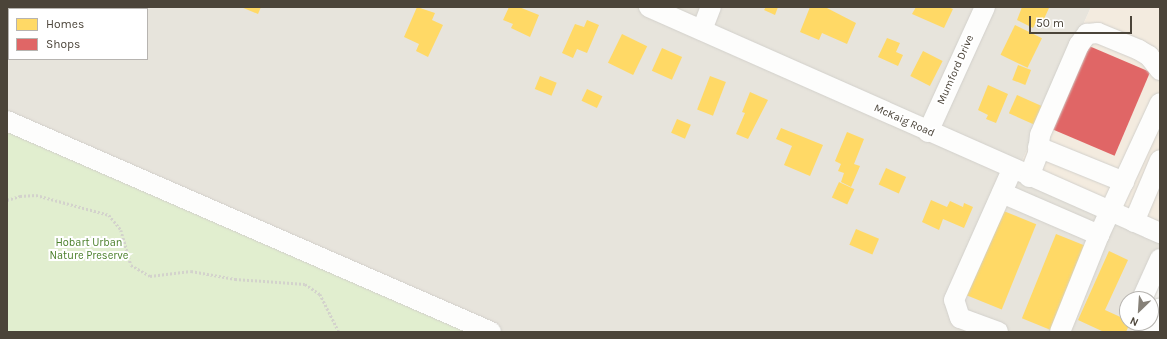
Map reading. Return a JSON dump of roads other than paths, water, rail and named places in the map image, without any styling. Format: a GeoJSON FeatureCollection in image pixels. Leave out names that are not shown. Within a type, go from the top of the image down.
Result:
{"type":"FeatureCollection","features":[{"type":"Feature","properties":{"kind":"street","name":"McKaig Road"},"geometry":{"type":"LineString","coordinates":[[649,7],[1020,173],[1160,233]]}},
{"type":"Feature","properties":{"kind":"street"},"geometry":{"type":"LineString","coordinates":[[702,30],[711,7]]}},
{"type":"Feature","properties":{"kind":"street","name":"Mumford Drive"},"geometry":{"type":"LineString","coordinates":[[928,132],[985,7]]}},
{"type":"Feature","properties":{"kind":"street"},"geometry":{"type":"LineString","coordinates":[[998,332],[960,318],[954,300],[1002,193],[1020,173],[1038,147],[1040,135],[1079,45],[1090,32],[1098,33],[1149,56],[1160,70]]}},
{"type":"Feature","properties":{"kind":"street"},"geometry":{"type":"LineString","coordinates":[[1060,332],[1099,235],[1160,103]]}},
{"type":"Feature","properties":{"kind":"street"},"geometry":{"type":"LineString","coordinates":[[7,121],[491,332]]}},
{"type":"Feature","properties":{"kind":"street"},"geometry":{"type":"LineString","coordinates":[[1038,147],[1124,182]]}},
{"type":"Feature","properties":{"kind":"street"},"geometry":{"type":"LineString","coordinates":[[1134,222],[1160,160]]}},
{"type":"Feature","properties":{"kind":"street"},"geometry":{"type":"LineString","coordinates":[[1002,193],[1099,235]]}},
{"type":"Feature","properties":{"kind":"street"},"geometry":{"type":"LineString","coordinates":[[1146,291],[1160,259]]}},
{"type":"Feature","properties":{"kind":"street"},"geometry":{"type":"LineString","coordinates":[[1149,332],[1160,308]]}},
{"type":"Feature","properties":{"kind":"park label","name":"Hobart Urban Nature Preserve"},"geometry":{"type":"Point","coordinates":[89,250]}}]}
